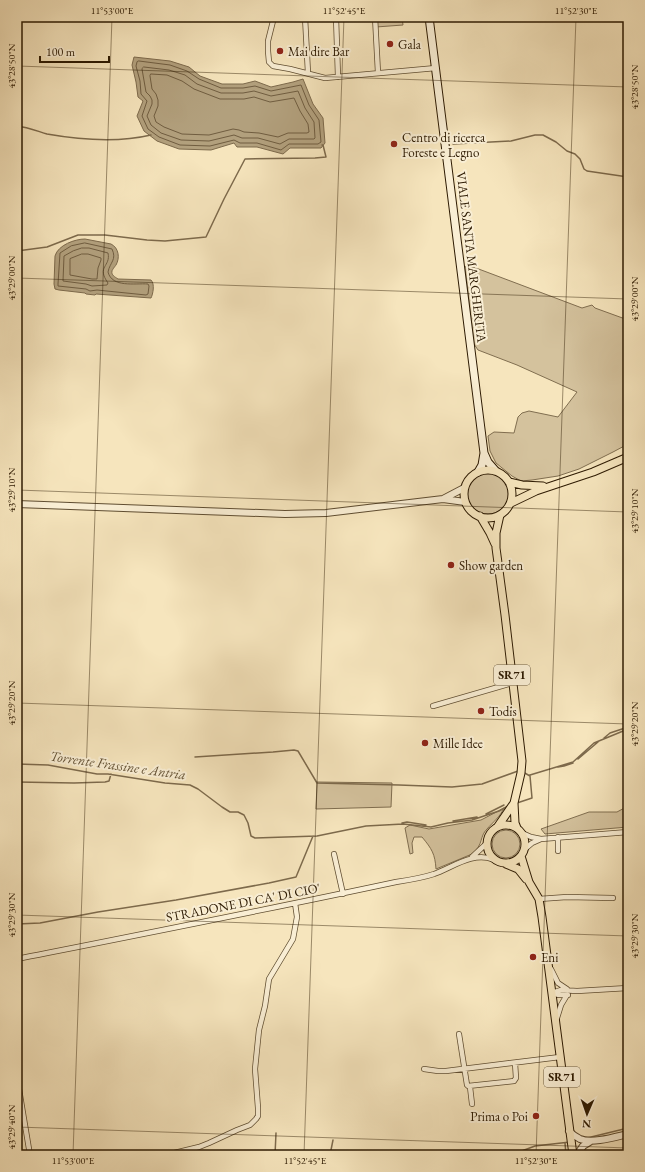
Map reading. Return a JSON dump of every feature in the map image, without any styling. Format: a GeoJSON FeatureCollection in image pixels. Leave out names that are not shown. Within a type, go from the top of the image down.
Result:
{"type":"FeatureCollection","features":[{"type":"Feature","properties":{"kind":"main road","name":"VIALE SANTA MARGHERITA"},"geometry":{"type":"LineString","coordinates":[[430,17],[484,453],[482,465],[478,472]]}},
{"type":"Feature","properties":{"kind":"main road","name":"VIALE SANTA MARGHERITA"},"geometry":{"type":"LineString","coordinates":[[484,453],[488,462],[495,470]]}},
{"type":"Feature","properties":{"kind":"main road"},"geometry":{"type":"LineString","coordinates":[[510,503],[549,486],[593,472],[628,457]]}},
{"type":"Feature","properties":{"kind":"main road"},"geometry":{"type":"LineString","coordinates":[[465,502],[464,488],[469,478],[486,469],[495,470],[504,475],[509,482],[512,492],[510,503]]}},
{"type":"Feature","properties":{"kind":"main road"},"geometry":{"type":"LineString","coordinates":[[509,482],[526,486],[549,486]]}},
{"type":"Feature","properties":{"kind":"main road","name":"SR71"},"geometry":{"type":"LineString","coordinates":[[465,502],[471,511],[480,516],[490,533],[496,548]]}},
{"type":"Feature","properties":{"kind":"main road","name":"SR71"},"geometry":{"type":"LineString","coordinates":[[510,503],[507,509],[500,515],[496,534],[496,548],[522,761],[521,773],[514,803],[515,823],[526,843],[525,849]]}},
{"type":"Feature","properties":{"kind":"main road"},"geometry":{"type":"LineString","coordinates":[[480,516],[491,518],[500,515]]}},
{"type":"Feature","properties":{"kind":"main road","name":"SR71"},"geometry":{"type":"LineString","coordinates":[[486,844],[490,833],[498,826],[514,803]]}},
{"type":"Feature","properties":{"kind":"main road"},"geometry":{"type":"LineString","coordinates":[[498,826],[511,825],[519,830]]}},
{"type":"Feature","properties":{"kind":"main road"},"geometry":{"type":"LineString","coordinates":[[486,844],[487,850],[494,860]]}},
{"type":"Feature","properties":{"kind":"main road"},"geometry":{"type":"LineString","coordinates":[[506,864],[512,863],[521,856],[525,849]]}},
{"type":"Feature","properties":{"kind":"main road","name":"SR71"},"geometry":{"type":"LineString","coordinates":[[521,856],[529,882]]}},
{"type":"Feature","properties":{"kind":"main road","name":"SR71"},"geometry":{"type":"LineString","coordinates":[[494,860],[518,869],[529,882],[539,899],[573,1155]]}},
{"type":"Feature","properties":{"kind":"street"},"geometry":{"type":"LineString","coordinates":[[274,17],[268,41],[268,59],[272,66],[322,78],[436,68]]}},
{"type":"Feature","properties":{"kind":"street"},"geometry":{"type":"LineString","coordinates":[[305,17],[308,74]]}},
{"type":"Feature","properties":{"kind":"street"},"geometry":{"type":"LineString","coordinates":[[336,17],[338,77]]}},
{"type":"Feature","properties":{"kind":"street"},"geometry":{"type":"LineString","coordinates":[[375,17],[378,73]]}},
{"type":"Feature","properties":{"kind":"street"},"geometry":{"type":"LineString","coordinates":[[443,499],[464,488]]}},
{"type":"Feature","properties":{"kind":"street"},"geometry":{"type":"LineString","coordinates":[[17,504],[285,514],[326,513],[443,499],[465,502]]}},
{"type":"Feature","properties":{"kind":"street"},"geometry":{"type":"LineString","coordinates":[[433,706],[512,683]]}},
{"type":"Feature","properties":{"kind":"street"},"geometry":{"type":"LineString","coordinates":[[519,830],[531,837],[541,839]]}},
{"type":"Feature","properties":{"kind":"street"},"geometry":{"type":"LineString","coordinates":[[525,849],[532,843],[541,839],[628,832]]}},
{"type":"Feature","properties":{"kind":"street"},"geometry":{"type":"LineString","coordinates":[[558,837],[558,851]]}},
{"type":"Feature","properties":{"kind":"street"},"geometry":{"type":"LineString","coordinates":[[471,858],[486,844]]}},
{"type":"Feature","properties":{"kind":"street"},"geometry":{"type":"LineString","coordinates":[[334,854],[343,894]]}},
{"type":"Feature","properties":{"kind":"street"},"geometry":{"type":"LineString","coordinates":[[471,858],[487,857],[494,860]]}},
{"type":"Feature","properties":{"kind":"street","name":"STRADONE DI CA' DI CIO'"},"geometry":{"type":"LineString","coordinates":[[17,959],[416,880],[471,858]]}},
{"type":"Feature","properties":{"kind":"street"},"geometry":{"type":"LineString","coordinates":[[539,899],[567,896],[613,898]]}},
{"type":"Feature","properties":{"kind":"street"},"geometry":{"type":"LineString","coordinates":[[166,1155],[209,1143],[250,1125],[256,1119],[258,1108],[255,1069],[258,1030],[265,1006],[269,979],[293,939],[297,917],[295,903]]}},
{"type":"Feature","properties":{"kind":"street"},"geometry":{"type":"LineString","coordinates":[[547,960],[558,983],[568,993]]}},
{"type":"Feature","properties":{"kind":"street"},"geometry":{"type":"LineString","coordinates":[[552,993],[561,990],[568,993],[577,991],[628,988]]}},
{"type":"Feature","properties":{"kind":"street"},"geometry":{"type":"LineString","coordinates":[[556,1024],[559,1009],[568,993]]}},
{"type":"Feature","properties":{"kind":"street"},"geometry":{"type":"LineString","coordinates":[[459,1034],[466,1085],[470,1087],[472,1104]]}},
{"type":"Feature","properties":{"kind":"street"},"geometry":{"type":"LineString","coordinates":[[424,1069],[442,1072],[560,1057]]}},
{"type":"Feature","properties":{"kind":"street"},"geometry":{"type":"LineString","coordinates":[[470,1087],[514,1081],[516,1078],[515,1063]]}},
{"type":"Feature","properties":{"kind":"street"},"geometry":{"type":"LineString","coordinates":[[17,1066],[19,1088],[30,1155]]}},
{"type":"Feature","properties":{"kind":"street"},"geometry":{"type":"LineString","coordinates":[[569,1131],[580,1139],[594,1140],[628,1134]]}},
{"type":"Feature","properties":{"kind":"street"},"geometry":{"type":"LineString","coordinates":[[577,1155],[583,1146],[594,1140]]}},
{"type":"Feature","properties":{"kind":"street"},"geometry":{"type":"LineString","coordinates":[[571,1144],[583,1146]]}},
{"type":"Feature","properties":{"kind":"shaded area"},"geometry":{"type":"Polygon","coordinates":[[[382,17],[402,17],[403,25],[376,27],[376,21],[382,21],[382,17]]]}},
{"type":"Feature","properties":{"kind":"shaded area"},"geometry":{"type":"Polygon","coordinates":[[[466,266],[476,268],[582,308],[592,305],[595,308],[628,320],[628,444],[579,469],[558,476],[532,480],[521,481],[512,476],[496,463],[490,451],[488,436],[494,432],[514,433],[518,417],[522,413],[529,411],[558,417],[577,392],[517,365],[478,350],[474,344],[466,266]]]}},
{"type":"Feature","properties":{"kind":"shaded area"},"geometry":{"type":"Polygon","coordinates":[[[488,472],[503,478],[509,493],[503,508],[488,514],[473,508],[467,493],[473,478],[488,472]]]}},
{"type":"Feature","properties":{"kind":"shaded area"},"geometry":{"type":"Polygon","coordinates":[[[317,782],[392,783],[391,807],[316,809],[317,782]]]}},
{"type":"Feature","properties":{"kind":"shaded area"},"geometry":{"type":"Polygon","coordinates":[[[628,806],[628,827],[545,834],[541,829],[589,812],[617,812],[628,806]]]}},
{"type":"Feature","properties":{"kind":"shaded area"},"geometry":{"type":"Polygon","coordinates":[[[504,808],[485,832],[480,844],[472,854],[436,869],[434,855],[428,845],[422,837],[414,837],[412,843],[413,853],[410,854],[405,828],[410,825],[429,829],[481,820],[504,808]]]}},
{"type":"Feature","properties":{"kind":"shaded area"},"geometry":{"type":"Polygon","coordinates":[[[506,830],[512,831],[516,834],[519,838],[519,850],[516,854],[512,857],[506,858],[500,857],[496,854],[493,850],[492,844],[493,838],[496,834],[500,831],[506,830]]]}},
{"type":"Feature","properties":{"kind":"water"},"geometry":{"type":"Polygon","coordinates":[[[134,57],[170,61],[189,67],[200,76],[222,84],[243,84],[255,81],[271,87],[303,79],[313,104],[323,118],[325,143],[321,148],[290,148],[283,154],[257,147],[237,147],[234,143],[211,150],[179,149],[157,141],[144,131],[137,116],[143,101],[138,97],[132,65],[134,57]]]}},
{"type":"Feature","properties":{"kind":"water"},"geometry":{"type":"Polygon","coordinates":[[[85,239],[111,244],[114,246],[118,256],[116,265],[112,271],[113,275],[118,279],[151,280],[153,292],[151,298],[95,295],[55,289],[55,256],[57,252],[67,243],[85,239]]]}},
{"type":"Feature","properties":{"kind":"waterway"},"geometry":{"type":"LineString","coordinates":[[17,126],[47,134],[99,140],[138,138],[151,135]]}},
{"type":"Feature","properties":{"kind":"waterway"},"geometry":{"type":"LineString","coordinates":[[453,144],[511,141],[535,135],[543,135],[556,142],[567,151],[575,154],[580,159],[584,169],[587,171],[628,177]]}},
{"type":"Feature","properties":{"kind":"waterway"},"geometry":{"type":"LineString","coordinates":[[17,251],[47,247],[78,235],[105,235],[165,241],[206,237],[245,159],[326,157],[322,145]]}},
{"type":"Feature","properties":{"kind":"waterway","name":"Torrente Frassine e Antria"},"geometry":{"type":"LineString","coordinates":[[604,738],[610,733],[628,727]]}},
{"type":"Feature","properties":{"kind":"waterway","name":"Torrente Frassine e Antria"},"geometry":{"type":"LineString","coordinates":[[530,775],[573,762],[594,743],[628,729]]}},
{"type":"Feature","properties":{"kind":"waterway","name":"Torrente Frassine e Antria"},"geometry":{"type":"LineString","coordinates":[[578,759],[598,742]]}},
{"type":"Feature","properties":{"kind":"waterway"},"geometry":{"type":"LineString","coordinates":[[195,757],[294,750],[298,751],[317,783],[452,787],[482,784],[518,771]]}},
{"type":"Feature","properties":{"kind":"waterway","name":"Torrente Frassine e Antria"},"geometry":{"type":"LineString","coordinates":[[558,767],[573,763]]}},
{"type":"Feature","properties":{"kind":"waterway","name":"Torrente Frassine e Antria"},"geometry":{"type":"LineString","coordinates":[[17,764],[48,765],[97,774],[108,774],[165,783],[190,785],[230,812],[238,812],[244,815],[248,823],[251,836],[255,838],[317,836],[366,826],[403,824],[431,827],[472,820],[499,811],[508,806]]}},
{"type":"Feature","properties":{"kind":"waterway"},"geometry":{"type":"LineString","coordinates":[[523,772],[530,776]]}},
{"type":"Feature","properties":{"kind":"waterway"},"geometry":{"type":"LineString","coordinates":[[17,782],[105,782],[109,781],[111,774]]}},
{"type":"Feature","properties":{"kind":"waterway","name":"Torrente Frassine e Antria"},"geometry":{"type":"LineString","coordinates":[[517,803],[532,798],[530,776]]}},
{"type":"Feature","properties":{"kind":"waterway","name":"Torrente Frassine e Antria"},"geometry":{"type":"LineString","coordinates":[[486,814],[504,805]]}},
{"type":"Feature","properties":{"kind":"waterway","name":"Torrente Frassine e Antria"},"geometry":{"type":"LineString","coordinates":[[453,821],[477,817]]}},
{"type":"Feature","properties":{"kind":"waterway","name":"Torrente Frassine e Antria"},"geometry":{"type":"LineString","coordinates":[[402,823],[407,822],[426,825]]}},
{"type":"Feature","properties":{"kind":"waterway"},"geometry":{"type":"LineString","coordinates":[[17,924],[40,923],[176,900],[296,877],[313,836]]}},
{"type":"Feature","properties":{"kind":"waterway"},"geometry":{"type":"LineString","coordinates":[[587,1138],[628,1128]]}},
{"type":"Feature","properties":{"kind":"waterway"},"geometry":{"type":"LineString","coordinates":[[275,1155],[276,1133]]}},
{"type":"Feature","properties":{"kind":"waterway"},"geometry":{"type":"LineString","coordinates":[[330,1155],[333,1140]]}},
{"type":"Feature","properties":{"kind":"waterway"},"geometry":{"type":"LineString","coordinates":[[511,1155],[535,1146],[570,1142]]}},
{"type":"Feature","properties":{"kind":"waterway"},"geometry":{"type":"LineString","coordinates":[[565,1143],[566,1155]]}},
{"type":"Feature","properties":{"kind":"place","name":"Gala"},"geometry":{"type":"Point","coordinates":[390,44]}},
{"type":"Feature","properties":{"kind":"place","name":"Mai dire Bar"},"geometry":{"type":"Point","coordinates":[280,51]}},
{"type":"Feature","properties":{"kind":"place","name":"Centro di ricerca Foreste e Legno"},"geometry":{"type":"Point","coordinates":[394,144]}},
{"type":"Feature","properties":{"kind":"place","name":"Show garden"},"geometry":{"type":"Point","coordinates":[451,565]}},
{"type":"Feature","properties":{"kind":"place","name":"Todis"},"geometry":{"type":"Point","coordinates":[481,711]}},
{"type":"Feature","properties":{"kind":"place","name":"Mille Idee"},"geometry":{"type":"Point","coordinates":[425,743]}},
{"type":"Feature","properties":{"kind":"place","name":"Eni"},"geometry":{"type":"Point","coordinates":[533,957]}},
{"type":"Feature","properties":{"kind":"place","name":"Prima o Poi"},"geometry":{"type":"Point","coordinates":[536,1116]}}]}
